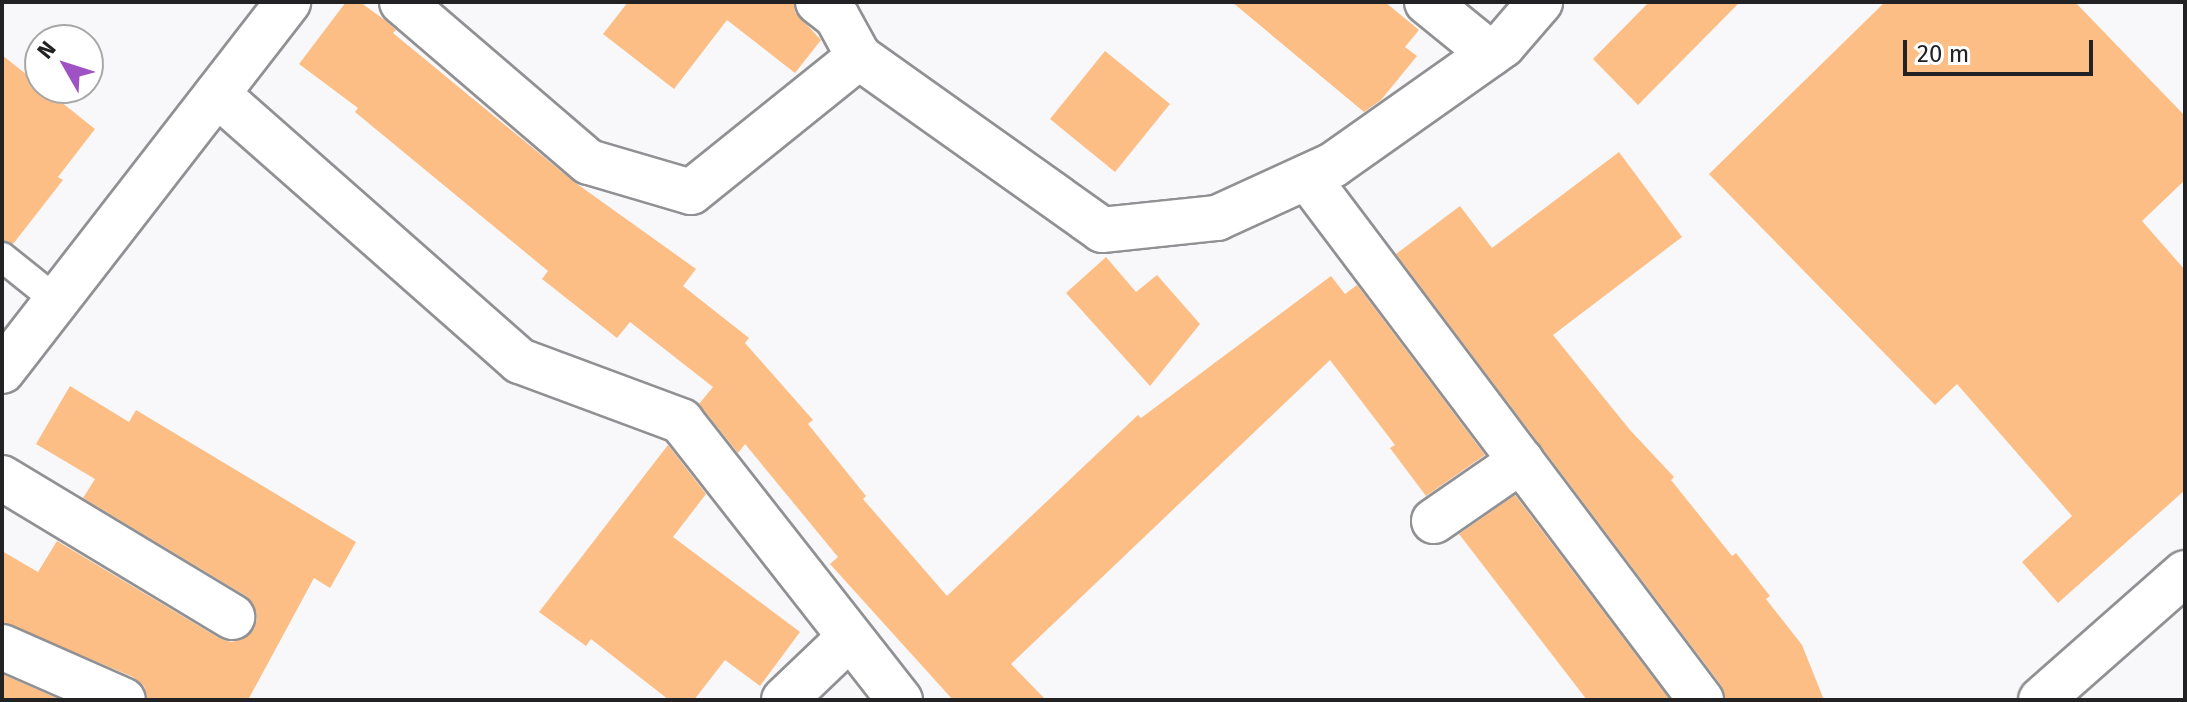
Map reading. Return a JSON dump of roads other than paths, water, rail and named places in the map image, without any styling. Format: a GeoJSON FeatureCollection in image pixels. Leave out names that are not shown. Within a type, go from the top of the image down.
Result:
{"type":"FeatureCollection","features":[{"type":"Feature","properties":{"kind":"street"},"geometry":{"type":"LineString","coordinates":[[2,371],[288,2]]}},
{"type":"Feature","properties":{"kind":"street"},"geometry":{"type":"LineString","coordinates":[[402,2],[589,162],[691,192],[859,57]]}},
{"type":"Feature","properties":{"kind":"street"},"geometry":{"type":"LineString","coordinates":[[818,2],[837,17],[859,57],[1102,230],[1217,218],[1333,165],[1503,45],[1540,2]]}},
{"type":"Feature","properties":{"kind":"street"},"geometry":{"type":"LineString","coordinates":[[1427,2],[1491,54]]}},
{"type":"Feature","properties":{"kind":"street"},"geometry":{"type":"LineString","coordinates":[[217,94],[520,361],[681,421],[900,700]]}},
{"type":"Feature","properties":{"kind":"street"},"geometry":{"type":"LineString","coordinates":[[1307,177],[1701,700]]}},
{"type":"Feature","properties":{"kind":"street"},"geometry":{"type":"LineString","coordinates":[[1434,521],[1521,461]]}},
{"type":"Feature","properties":{"kind":"street"},"geometry":{"type":"LineString","coordinates":[[2,478],[232,617]]}},
{"type":"Feature","properties":{"kind":"street"},"geometry":{"type":"LineString","coordinates":[[2041,700],[2185,573]]}},
{"type":"Feature","properties":{"kind":"street"},"geometry":{"type":"LineString","coordinates":[[784,700],[850,637]]}},
{"type":"Feature","properties":{"kind":"street"},"geometry":{"type":"LineString","coordinates":[[2,647],[123,700]]}},
{"type":"Feature","properties":{"kind":"lane"},"geometry":{"type":"LineString","coordinates":[[2,257],[57,301]]}}]}
